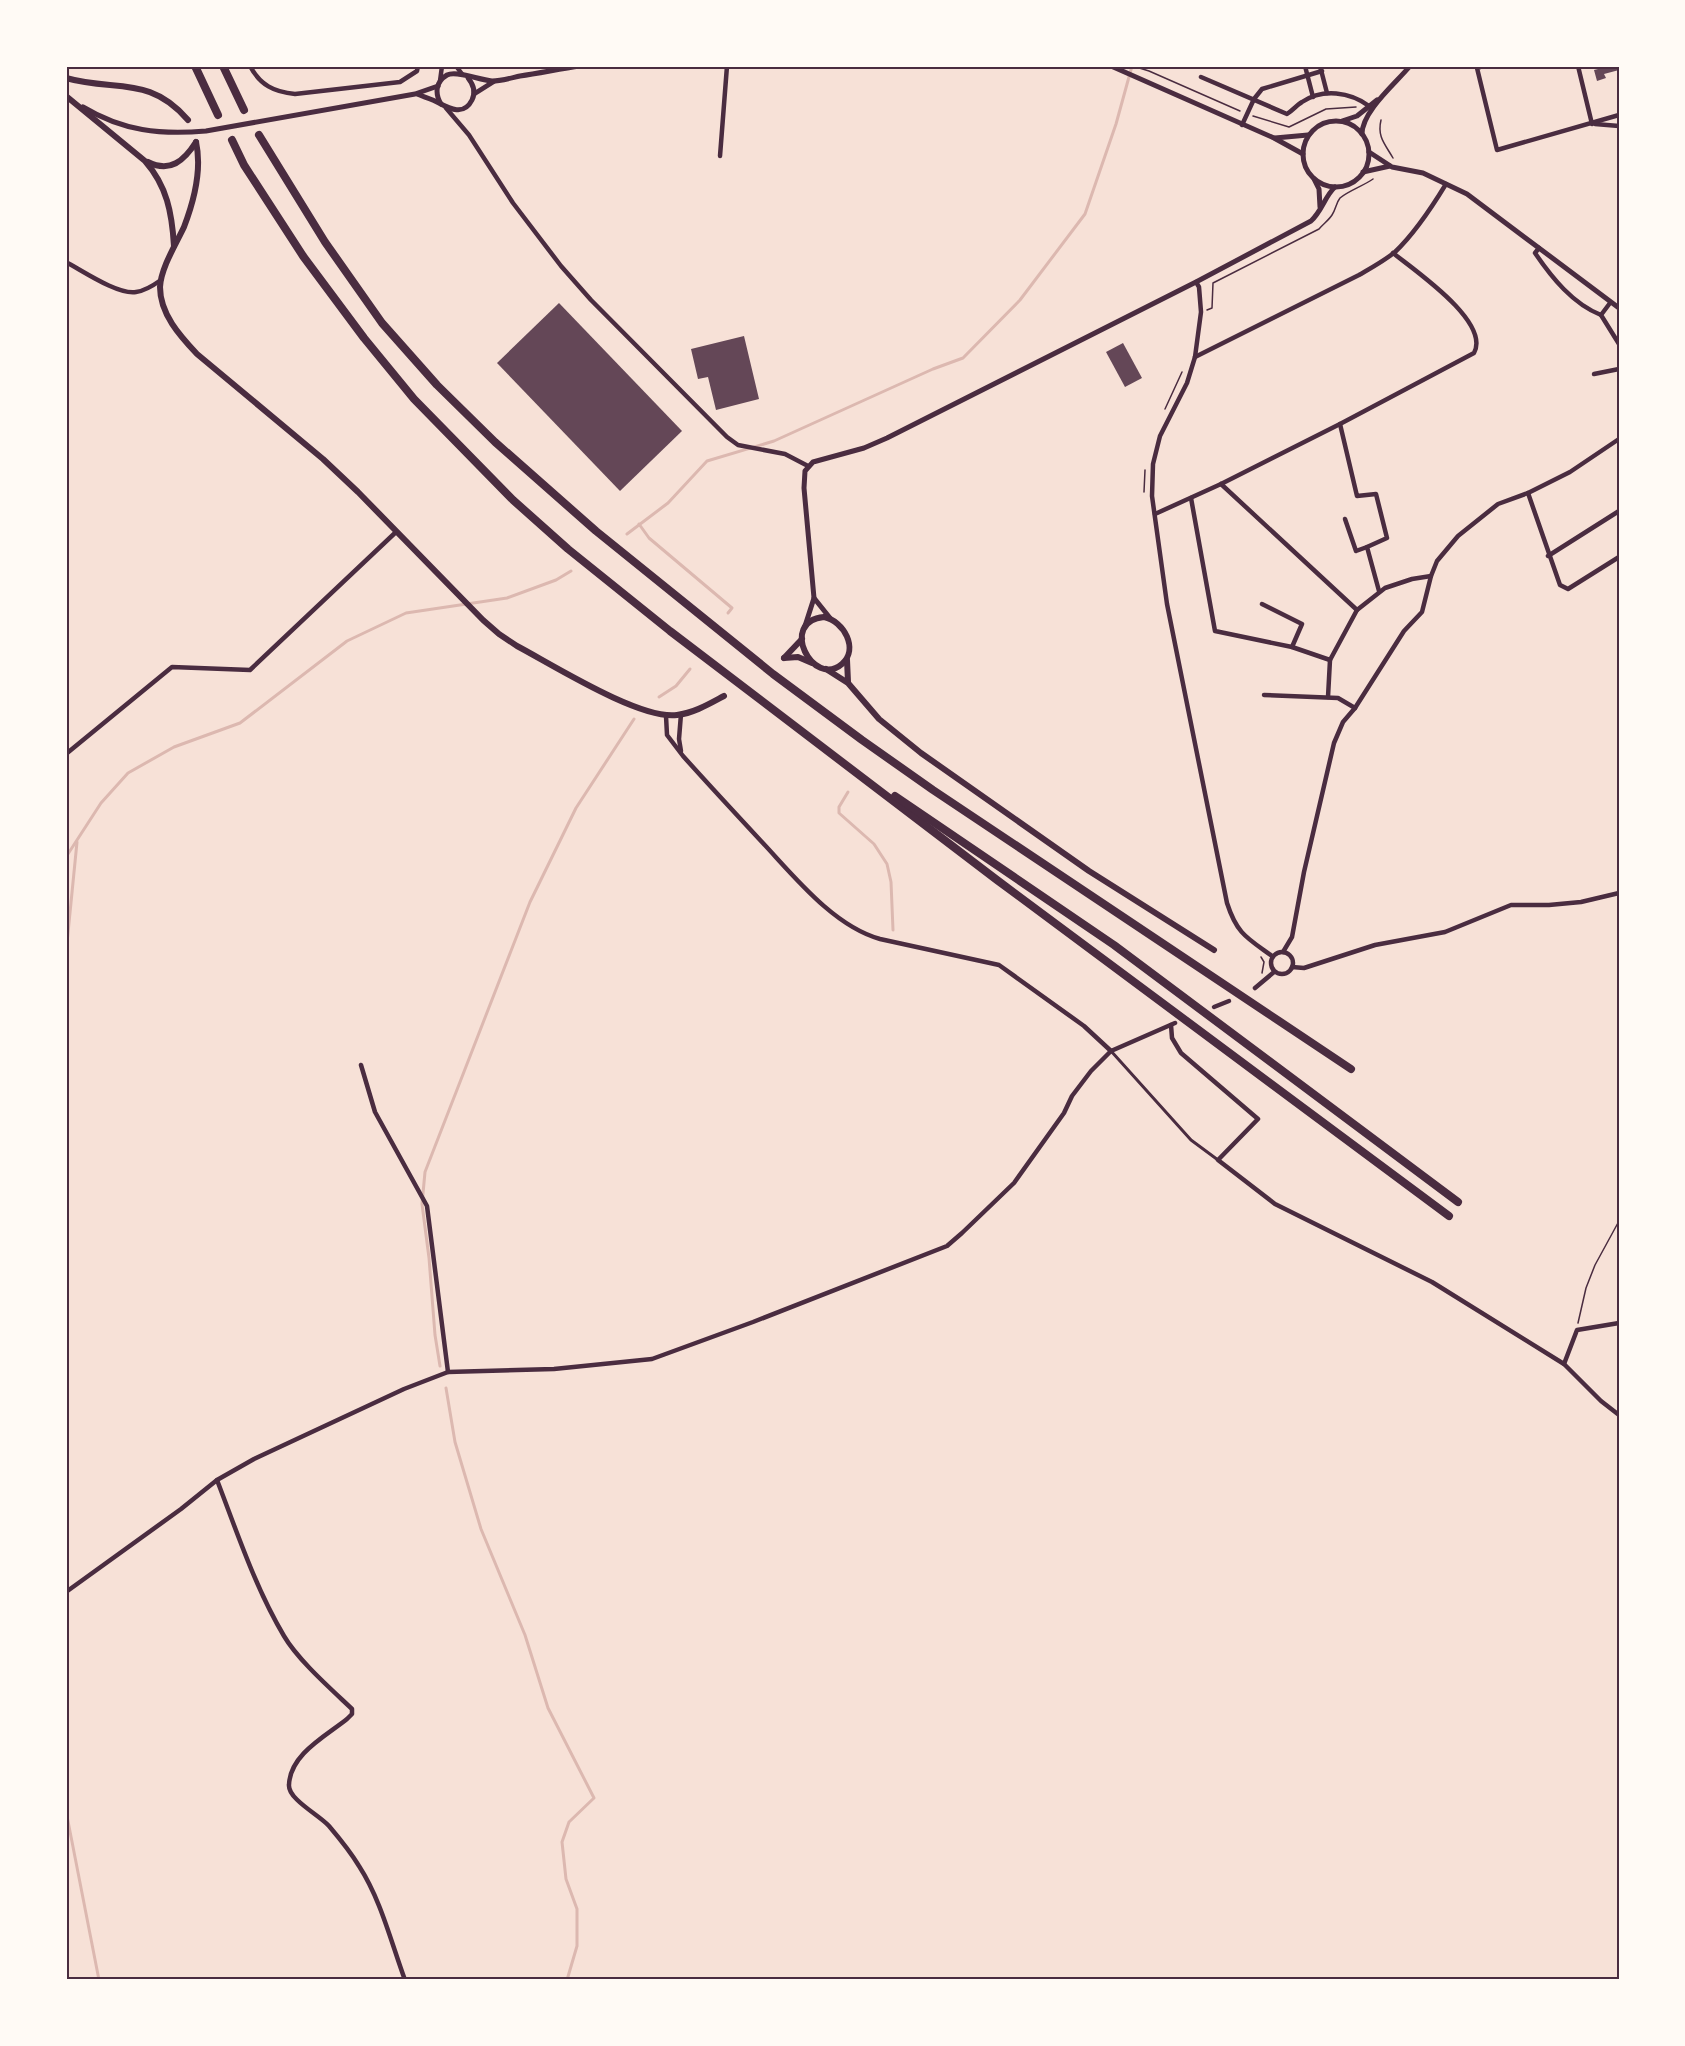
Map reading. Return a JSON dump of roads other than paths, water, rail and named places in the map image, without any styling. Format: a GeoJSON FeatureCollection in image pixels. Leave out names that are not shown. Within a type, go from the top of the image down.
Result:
{"type":"FeatureCollection","features":[{"type":"Feature","properties":{"kind":"highway"},"geometry":{"type":"LineString","coordinates":[[195,66],[218,115]]}},
{"type":"Feature","properties":{"kind":"highway"},"geometry":{"type":"LineString","coordinates":[[223,66],[244,110]]}},
{"type":"Feature","properties":{"kind":"highway"},"geometry":{"type":"LineString","coordinates":[[259,135],[325,242],[382,323],[437,386],[495,442],[596,531],[773,674],[862,740],[933,790],[1351,1069]]}},
{"type":"Feature","properties":{"kind":"highway"},"geometry":{"type":"LineString","coordinates":[[232,140],[244,165],[303,256],[364,338],[414,399],[513,500],[568,549],[997,880],[1449,1216]]}},
{"type":"Feature","properties":{"kind":"highway"},"geometry":{"type":"LineString","coordinates":[[816,742],[1114,945],[1458,1202]]}},
{"type":"Feature","properties":{"kind":"main road"},"geometry":{"type":"LineString","coordinates":[[66,78],[146,89],[168,100],[188,120]]}},
{"type":"Feature","properties":{"kind":"main road"},"geometry":{"type":"LineString","coordinates":[[69,98],[153,170],[166,193],[173,226],[174,246]]}},
{"type":"Feature","properties":{"kind":"main road"},"geometry":{"type":"LineString","coordinates":[[145,161],[157,167],[166,167],[174,164],[189,152],[196,142],[198,177],[184,226],[174,246],[160,288],[165,309],[181,337],[196,354],[323,459],[483,620],[517,646],[638,709],[666,716],[681,714],[702,708],[724,696]]}},
{"type":"Feature","properties":{"kind":"main road"},"geometry":{"type":"LineString","coordinates":[[814,664],[805,651],[802,639],[804,628],[813,620],[830,618],[841,626],[848,639],[848,683]]}},
{"type":"Feature","properties":{"kind":"main road"},"geometry":{"type":"LineString","coordinates":[[802,639],[784,658],[798,657],[826,669],[848,683],[879,719],[921,753],[1089,870],[1214,950]]}},
{"type":"Feature","properties":{"kind":"main road"},"geometry":{"type":"LineString","coordinates":[[826,669],[838,666],[847,657]]}},
{"type":"Feature","properties":{"kind":"street"},"geometry":{"type":"LineString","coordinates":[[250,66],[265,85],[282,93],[295,94],[400,82],[417,71],[418,66]]}},
{"type":"Feature","properties":{"kind":"street"},"geometry":{"type":"LineString","coordinates":[[442,66],[437,92],[443,106],[473,140],[513,203],[561,266],[591,300],[727,437],[738,445],[763,452],[785,454],[808,466]]}},
{"type":"Feature","properties":{"kind":"street"},"geometry":{"type":"LineString","coordinates":[[415,94],[451,110],[464,109],[472,100],[474,88],[456,66]]}},
{"type":"Feature","properties":{"kind":"street"},"geometry":{"type":"LineString","coordinates":[[69,98],[99,117],[149,132],[206,131],[415,94],[439,84],[450,74],[495,81],[580,66]]}},
{"type":"Feature","properties":{"kind":"street"},"geometry":{"type":"LineString","coordinates":[[720,156],[727,66]]}},
{"type":"Feature","properties":{"kind":"street"},"geometry":{"type":"LineString","coordinates":[[1111,66],[1274,138],[1302,154]]}},
{"type":"Feature","properties":{"kind":"street"},"geometry":{"type":"LineString","coordinates":[[1305,66],[1313,97]]}},
{"type":"Feature","properties":{"kind":"street"},"geometry":{"type":"LineString","coordinates":[[1362,134],[1367,116],[1410,66]]}},
{"type":"Feature","properties":{"kind":"street"},"geometry":{"type":"LineString","coordinates":[[1483,66],[1477,68],[1497,150],[1619,115]]}},
{"type":"Feature","properties":{"kind":"street"},"geometry":{"type":"LineString","coordinates":[[1578,66],[1592,124]]}},
{"type":"Feature","properties":{"kind":"street"},"geometry":{"type":"LineString","coordinates":[[1242,125],[1254,99],[1262,89],[1321,69],[1327,93]]}},
{"type":"Feature","properties":{"kind":"street"},"geometry":{"type":"LineString","coordinates":[[1201,77],[1287,114],[1300,102],[1327,93],[1356,97],[1369,106]]}},
{"type":"Feature","properties":{"kind":"street"},"geometry":{"type":"LineString","coordinates":[[474,94],[495,81]]}},
{"type":"Feature","properties":{"kind":"street"},"geometry":{"type":"LineString","coordinates":[[1320,209],[1319,189],[1304,163],[1302,154],[1308,135],[1317,126],[1329,121],[1342,121],[1357,116],[1383,96]]}},
{"type":"Feature","properties":{"kind":"street"},"geometry":{"type":"LineString","coordinates":[[1314,178],[1322,184],[1335,187],[1351,183],[1363,172],[1369,152],[1362,134],[1357,128],[1342,121]]}},
{"type":"Feature","properties":{"kind":"street"},"geometry":{"type":"LineString","coordinates":[[1592,124],[1619,126]]}},
{"type":"Feature","properties":{"kind":"street"},"geometry":{"type":"LineString","coordinates":[[1274,138],[1308,135]]}},
{"type":"Feature","properties":{"kind":"street"},"geometry":{"type":"LineString","coordinates":[[1369,152],[1391,166],[1423,173],[1467,194],[1537,251],[1619,308]]}},
{"type":"Feature","properties":{"kind":"street"},"geometry":{"type":"LineString","coordinates":[[1363,172],[1391,166]]}},
{"type":"Feature","properties":{"kind":"street"},"geometry":{"type":"LineString","coordinates":[[1195,357],[1359,275],[1393,253],[1435,203],[1446,184]]}},
{"type":"Feature","properties":{"kind":"street"},"geometry":{"type":"LineString","coordinates":[[804,628],[814,598],[804,488],[805,471],[808,466],[819,460],[864,448],[887,438],[1196,282],[1305,224],[1316,216],[1335,187]]}},
{"type":"Feature","properties":{"kind":"street"},"geometry":{"type":"LineString","coordinates":[[1537,251],[1562,288],[1590,311],[1601,315],[1619,344]]}},
{"type":"Feature","properties":{"kind":"street"},"geometry":{"type":"LineString","coordinates":[[1155,514],[1221,484],[1470,356],[1476,349],[1474,333],[1466,315],[1393,253]]}},
{"type":"Feature","properties":{"kind":"street"},"geometry":{"type":"LineString","coordinates":[[66,262],[124,292],[137,292],[150,288],[161,280]]}},
{"type":"Feature","properties":{"kind":"street"},"geometry":{"type":"LineString","coordinates":[[1196,282],[1199,287],[1201,312],[1195,357],[1187,383],[1160,435],[1153,471],[1152,496],[1167,604],[1227,903],[1232,921],[1240,932],[1272,957]]}},
{"type":"Feature","properties":{"kind":"street"},"geometry":{"type":"LineString","coordinates":[[1601,315],[1610,303]]}},
{"type":"Feature","properties":{"kind":"street"},"geometry":{"type":"LineString","coordinates":[[1594,374],[1619,369]]}},
{"type":"Feature","properties":{"kind":"street"},"geometry":{"type":"LineString","coordinates":[[1340,424],[1357,496],[1376,494],[1387,538],[1356,551],[1345,519]]}},
{"type":"Feature","properties":{"kind":"street"},"geometry":{"type":"LineString","coordinates":[[1284,952],[1292,937],[1304,872],[1334,743],[1342,722],[1355,708],[1404,632],[1422,612],[1437,561],[1465,530],[1498,504],[1528,493],[1570,472],[1619,439]]}},
{"type":"Feature","properties":{"kind":"street"},"geometry":{"type":"LineString","coordinates":[[1221,484],[1356,610]]}},
{"type":"Feature","properties":{"kind":"street"},"geometry":{"type":"LineString","coordinates":[[1528,493],[1560,585],[1568,589],[1619,557]]}},
{"type":"Feature","properties":{"kind":"street"},"geometry":{"type":"LineString","coordinates":[[1191,498],[1215,631],[1292,647],[1330,660]]}},
{"type":"Feature","properties":{"kind":"street"},"geometry":{"type":"LineString","coordinates":[[1548,555],[1619,511]]}},
{"type":"Feature","properties":{"kind":"street"},"geometry":{"type":"LineString","coordinates":[[66,754],[172,667],[250,670],[396,532]]}},
{"type":"Feature","properties":{"kind":"street"},"geometry":{"type":"LineString","coordinates":[[1367,547],[1379,591]]}},
{"type":"Feature","properties":{"kind":"street"},"geometry":{"type":"LineString","coordinates":[[1328,697],[1330,660],[1356,610],[1379,591],[1412,579],[1431,576]]}},
{"type":"Feature","properties":{"kind":"street"},"geometry":{"type":"LineString","coordinates":[[814,598],[830,618]]}},
{"type":"Feature","properties":{"kind":"street"},"geometry":{"type":"LineString","coordinates":[[1262,604],[1302,624],[1292,647]]}},
{"type":"Feature","properties":{"kind":"street"},"geometry":{"type":"LineString","coordinates":[[1264,695],[1338,698],[1355,708]]}},
{"type":"Feature","properties":{"kind":"street"},"geometry":{"type":"LineString","coordinates":[[681,714],[679,739],[683,756]]}},
{"type":"Feature","properties":{"kind":"street"},"geometry":{"type":"LineString","coordinates":[[666,716],[667,735],[683,756],[798,881],[853,928],[864,935],[999,965],[1084,1026],[1111,1051],[1191,1140],[1275,1204],[1432,1282],[1564,1364],[1601,1401],[1619,1415]]}},
{"type":"Feature","properties":{"kind":"street"},"geometry":{"type":"LineString","coordinates":[[1274,972],[1285,974],[1292,967],[1304,968],[1375,945],[1445,932],[1511,905],[1581,902],[1619,893]]}},
{"type":"Feature","properties":{"kind":"street"},"geometry":{"type":"LineString","coordinates":[[1274,972],[1270,963],[1277,952],[1284,952],[1291,957],[1292,967]]}},
{"type":"Feature","properties":{"kind":"street"},"geometry":{"type":"LineString","coordinates":[[1255,988],[1274,972]]}},
{"type":"Feature","properties":{"kind":"street"},"geometry":{"type":"LineString","coordinates":[[1214,1007],[1229,1001]]}},
{"type":"Feature","properties":{"kind":"street"},"geometry":{"type":"LineString","coordinates":[[66,1592],[181,1509],[217,1480],[369,1404],[448,1372],[554,1369],[652,1359],[947,1246],[1014,1183],[1064,1113],[1071,1096],[1111,1051],[1173,1024],[1172,1038],[1181,1053],[1258,1119],[1218,1160]]}},
{"type":"Feature","properties":{"kind":"street"},"geometry":{"type":"LineString","coordinates":[[361,1065],[375,1112],[427,1206],[448,1372]]}},
{"type":"Feature","properties":{"kind":"street"},"geometry":{"type":"LineString","coordinates":[[1564,1364],[1577,1330],[1619,1323]]}},
{"type":"Feature","properties":{"kind":"street"},"geometry":{"type":"LineString","coordinates":[[217,1480],[257,1582],[284,1637],[318,1676],[352,1709],[352,1714],[348,1719],[302,1755],[292,1769],[289,1786],[291,1794],[326,1822],[360,1867],[372,1890],[405,1980]]}},
{"type":"Feature","properties":{"kind":"waterway"},"geometry":{"type":"LineString","coordinates":[[627,534],[668,503],[707,461],[774,441],[933,369],[963,358],[1020,300],[1085,214],[1116,124],[1132,66]]}},
{"type":"Feature","properties":{"kind":"waterway"},"geometry":{"type":"LineString","coordinates":[[639,524],[649,538],[732,608],[728,613]]}},
{"type":"Feature","properties":{"kind":"waterway"},"geometry":{"type":"LineString","coordinates":[[66,857],[101,803],[128,773],[174,747],[240,723],[347,641],[406,613],[507,598],[556,580],[571,571]]}},
{"type":"Feature","properties":{"kind":"waterway"},"geometry":{"type":"LineString","coordinates":[[659,697],[676,686],[690,669]]}},
{"type":"Feature","properties":{"kind":"waterway"},"geometry":{"type":"LineString","coordinates":[[440,1366],[422,1204],[425,1172],[530,902],[576,808],[634,719]]}},
{"type":"Feature","properties":{"kind":"waterway"},"geometry":{"type":"LineString","coordinates":[[848,792],[839,807],[839,813],[874,844],[887,864],[891,882],[893,930]]}},
{"type":"Feature","properties":{"kind":"waterway"},"geometry":{"type":"LineString","coordinates":[[66,953],[77,842]]}},
{"type":"Feature","properties":{"kind":"waterway"},"geometry":{"type":"LineString","coordinates":[[446,1388],[455,1442],[481,1529],[525,1635],[548,1708],[594,1798],[569,1822],[562,1842],[566,1879],[577,1909],[577,1946],[567,1980]]}},
{"type":"Feature","properties":{"kind":"waterway"},"geometry":{"type":"LineString","coordinates":[[66,1811],[99,1980]]}}]}
